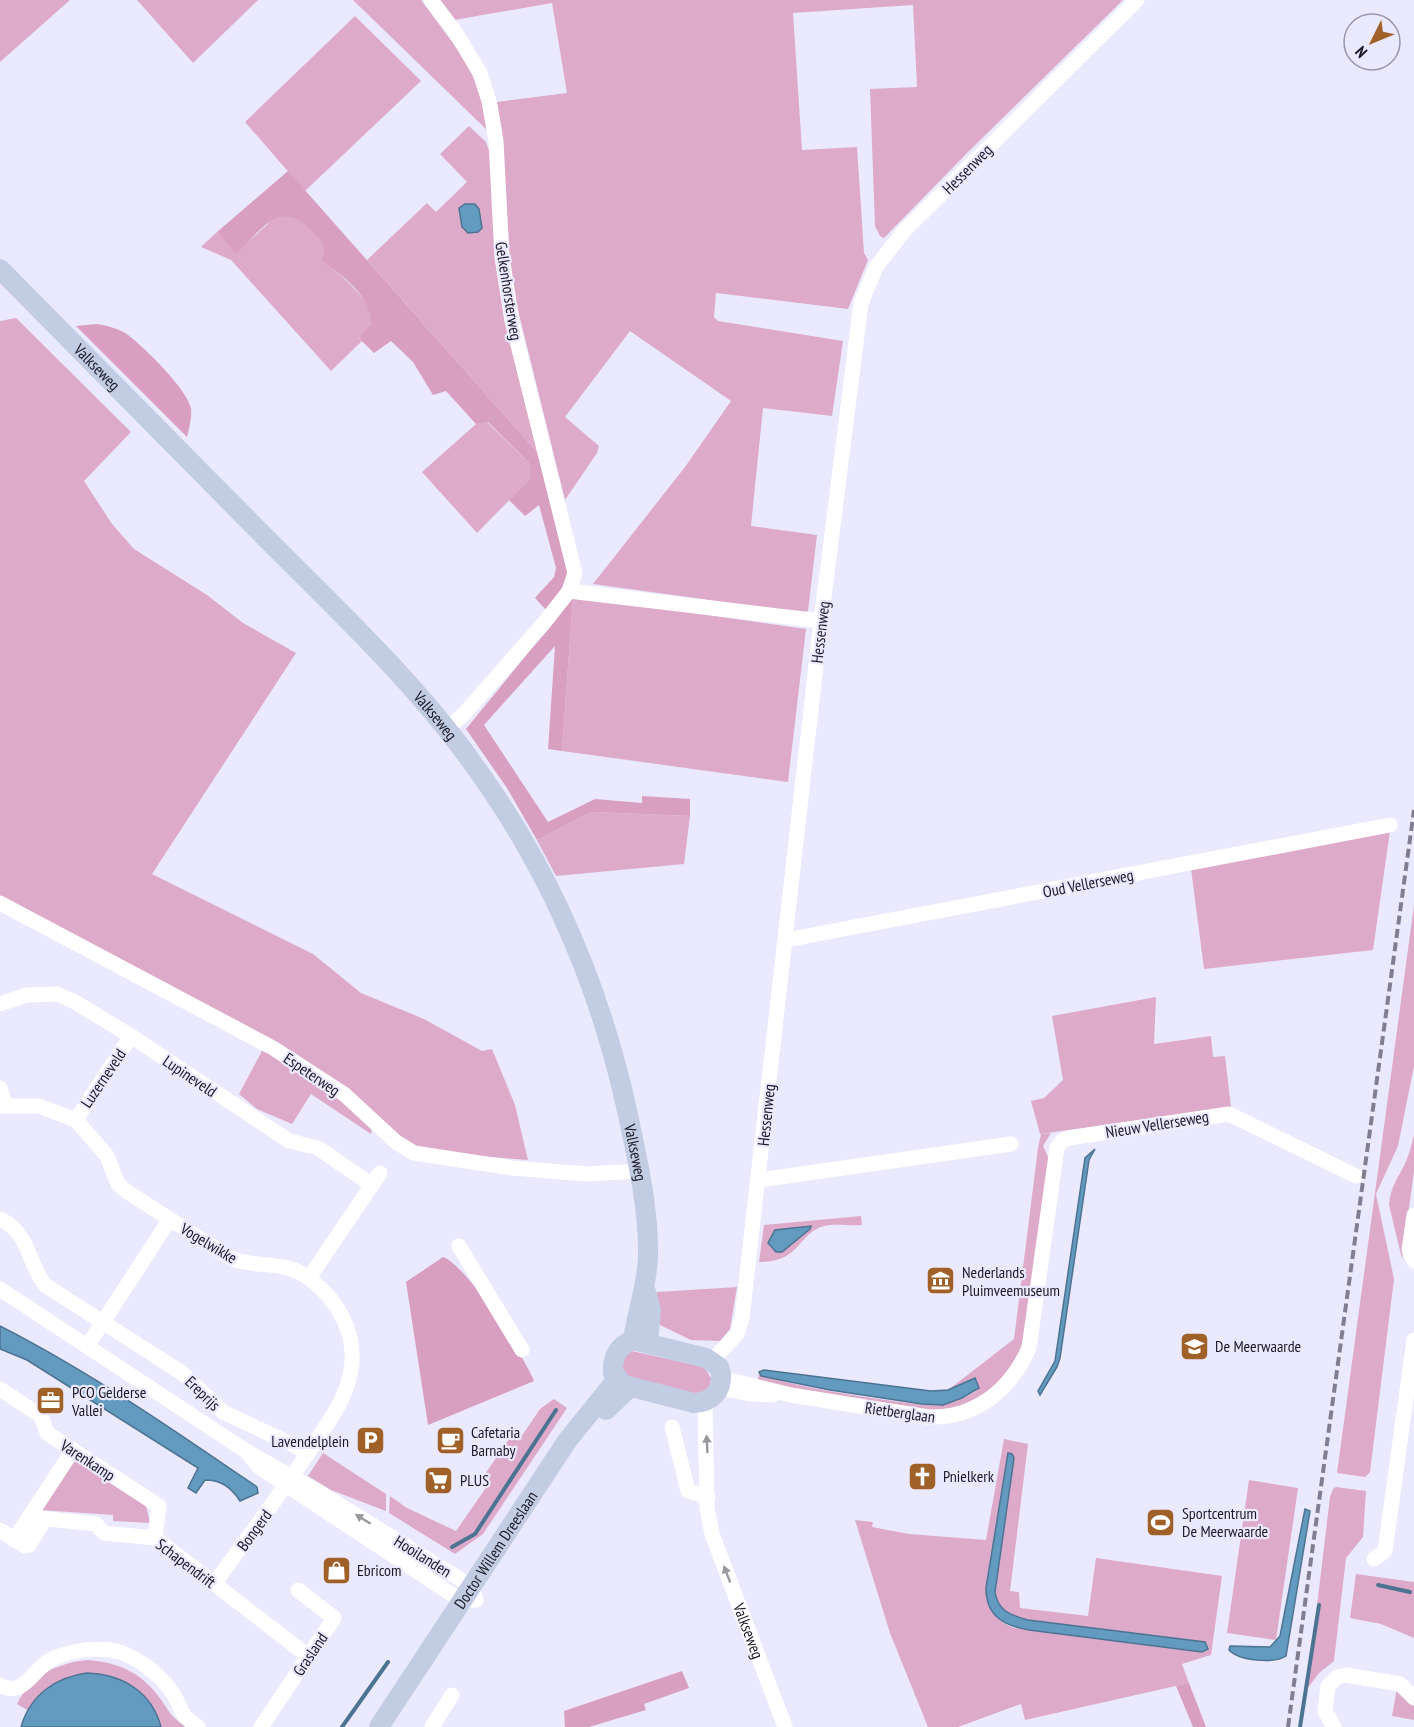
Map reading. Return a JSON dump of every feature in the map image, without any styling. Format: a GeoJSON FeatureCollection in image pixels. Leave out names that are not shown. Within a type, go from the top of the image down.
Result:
{"type":"FeatureCollection","features":[{"type":"Feature","properties":{"kind":"main road","name":"Valkseweg"},"geometry":{"type":"LineString","coordinates":[[0,269],[392,666],[474,764],[540,870],[584,965],[616,1060],[640,1170],[648,1239],[645,1290],[651,1310],[641,1341]]}},
{"type":"Feature","properties":{"kind":"main road"},"geometry":{"type":"LineString","coordinates":[[641,1341],[718,1376],[705,1402],[694,1403],[623,1383],[613,1373],[614,1360],[620,1348],[641,1341]]}},
{"type":"Feature","properties":{"kind":"main road","name":"Doctor Willem Dreeslaan"},"geometry":{"type":"LineString","coordinates":[[379,1727],[470,1596],[614,1400],[623,1383]]}},
{"type":"Feature","properties":{"kind":"main road","name":"Doctor Willem Dreeslaan"},"geometry":{"type":"LineString","coordinates":[[392,1727],[470,1596]]}},
{"type":"Feature","properties":{"kind":"street","name":"Gelkenhorsterweg"},"geometry":{"type":"LineString","coordinates":[[431,0],[456,33],[480,73],[489,101],[496,141],[502,257],[512,321],[575,573],[569,591]]}},
{"type":"Feature","properties":{"kind":"street","name":"Hessenweg"},"geometry":{"type":"LineString","coordinates":[[718,1376],[740,1326],[759,1180],[821,621],[857,323],[868,282],[884,255],[904,231],[1137,0]]}},
{"type":"Feature","properties":{"kind":"street"},"geometry":{"type":"LineString","coordinates":[[446,729],[463,715],[569,591],[821,621]]}},
{"type":"Feature","properties":{"kind":"street","name":"Oud Vellerseweg"},"geometry":{"type":"LineString","coordinates":[[786,940],[1390,825]]}},
{"type":"Feature","properties":{"kind":"street","name":"Espeterweg"},"geometry":{"type":"LineString","coordinates":[[0,903],[273,1048],[344,1094],[396,1142],[414,1153],[522,1169],[587,1174],[640,1170]]}},
{"type":"Feature","properties":{"kind":"street","name":"Lupineveld"},"geometry":{"type":"LineString","coordinates":[[0,1004],[27,995],[57,994],[131,1036],[289,1142],[318,1148],[376,1179],[309,1278]]}},
{"type":"Feature","properties":{"kind":"street","name":"Luzerneveld"},"geometry":{"type":"LineString","coordinates":[[76,1120],[131,1036]]}},
{"type":"Feature","properties":{"kind":"street"},"geometry":{"type":"LineString","coordinates":[[0,1088],[2,1105]]}},
{"type":"Feature","properties":{"kind":"street","name":"Vogelwikke"},"geometry":{"type":"LineString","coordinates":[[2,1105],[39,1106],[76,1120],[107,1156],[118,1184],[232,1259],[242,1262],[275,1263],[309,1278],[332,1299],[345,1321],[352,1346],[351,1370],[337,1409],[290,1480]]}},
{"type":"Feature","properties":{"kind":"street","name":"Nieuw Vellerseweg"},"geometry":{"type":"LineString","coordinates":[[1056,1148],[1062,1141],[1080,1135],[1229,1114],[1356,1176]]}},
{"type":"Feature","properties":{"kind":"street"},"geometry":{"type":"LineString","coordinates":[[759,1180],[1011,1144]]}},
{"type":"Feature","properties":{"kind":"street","name":"Rietberglaan"},"geometry":{"type":"LineString","coordinates":[[718,1376],[752,1395],[791,1395],[943,1418],[962,1414],[982,1405],[1005,1388],[1020,1369],[1029,1348],[1056,1148]]}},
{"type":"Feature","properties":{"kind":"street"},"geometry":{"type":"LineString","coordinates":[[1414,1215],[1409,1250],[1414,1261]]}},
{"type":"Feature","properties":{"kind":"street","name":"Ereprijs"},"geometry":{"type":"LineString","coordinates":[[0,1219],[21,1234],[31,1253],[36,1273],[45,1285],[182,1373],[223,1412],[308,1452]]}},
{"type":"Feature","properties":{"kind":"street"},"geometry":{"type":"LineString","coordinates":[[87,1345],[170,1219]]}},
{"type":"Feature","properties":{"kind":"street"},"geometry":{"type":"LineString","coordinates":[[459,1246],[522,1350]]}},
{"type":"Feature","properties":{"kind":"street","name":"Hooilanden"},"geometry":{"type":"LineString","coordinates":[[0,1289],[246,1451],[259,1467],[290,1480],[470,1596]]}},
{"type":"Feature","properties":{"kind":"street"},"geometry":{"type":"LineString","coordinates":[[1374,1559],[1385,1551],[1414,1340]]}},
{"type":"Feature","properties":{"kind":"street","name":"Varenkamp"},"geometry":{"type":"LineString","coordinates":[[0,1389],[41,1416],[47,1433],[159,1506],[154,1538]]}},
{"type":"Feature","properties":{"kind":"street","name":"Valkseweg"},"geometry":{"type":"LineString","coordinates":[[705,1402],[708,1497],[712,1534],[785,1727]]}},
{"type":"Feature","properties":{"kind":"street"},"geometry":{"type":"LineString","coordinates":[[672,1426],[688,1491],[708,1497]]}},
{"type":"Feature","properties":{"kind":"street"},"geometry":{"type":"LineString","coordinates":[[14,1540],[73,1450]]}},
{"type":"Feature","properties":{"kind":"street","name":"Bongerd"},"geometry":{"type":"LineString","coordinates":[[214,1584],[290,1480]]}},
{"type":"Feature","properties":{"kind":"street","name":"Schapendrift"},"geometry":{"type":"LineString","coordinates":[[29,1517],[96,1524],[104,1533],[154,1538],[308,1656]]}},
{"type":"Feature","properties":{"kind":"street"},"geometry":{"type":"LineString","coordinates":[[0,1530],[23,1546],[29,1545],[45,1519]]}},
{"type":"Feature","properties":{"kind":"street","name":"Grasland"},"geometry":{"type":"LineString","coordinates":[[261,1727],[334,1618],[298,1590]]}},
{"type":"Feature","properties":{"kind":"street"},"geometry":{"type":"LineString","coordinates":[[0,1685],[9,1690],[19,1689],[50,1660],[87,1648],[120,1652],[155,1673],[174,1695],[182,1716],[198,1727]]}},
{"type":"Feature","properties":{"kind":"street"},"geometry":{"type":"LineString","coordinates":[[1334,1727],[1325,1711],[1328,1686],[1337,1677],[1346,1675],[1400,1684],[1414,1698]]}},
{"type":"Feature","properties":{"kind":"street"},"geometry":{"type":"LineString","coordinates":[[432,1727],[452,1695]]}},
{"type":"Feature","properties":{"kind":"shaded area"},"geometry":{"type":"Polygon","coordinates":[[[0,0],[70,0],[0,62],[0,0]]]}},
{"type":"Feature","properties":{"kind":"shaded area"},"geometry":{"type":"Polygon","coordinates":[[[137,0],[258,0],[193,63],[137,0]]]}},
{"type":"Feature","properties":{"kind":"shaded area"},"geometry":{"type":"Polygon","coordinates":[[[353,0],[421,0],[461,54],[487,103],[490,133],[353,0]]]}},
{"type":"Feature","properties":{"kind":"shaded area"},"geometry":{"type":"Polygon","coordinates":[[[439,0],[1123,0],[884,238],[880,236],[875,226],[870,89],[917,87],[913,5],[793,13],[802,150],[857,147],[864,253],[868,260],[848,309],[716,293],[714,317],[718,321],[843,341],[832,416],[763,408],[751,526],[817,535],[808,611],[803,613],[593,584],[685,467],[731,401],[630,331],[565,417],[599,446],[597,453],[565,500],[511,282],[502,131],[497,102],[567,93],[552,3],[454,20],[439,0]]]}},
{"type":"Feature","properties":{"kind":"shaded area"},"geometry":{"type":"Polygon","coordinates":[[[355,16],[421,81],[305,191],[245,122],[355,16]]]}},
{"type":"Feature","properties":{"kind":"shaded area"},"geometry":{"type":"Polygon","coordinates":[[[469,126],[486,142],[490,153],[544,460],[367,260],[427,203],[436,212],[467,182],[440,154],[469,126]]]}},
{"type":"Feature","properties":{"kind":"shaded area"},"geometry":{"type":"Polygon","coordinates":[[[288,171],[544,460],[569,552],[568,581],[546,610],[535,598],[554,577],[556,568],[539,505],[525,516],[509,500],[530,479],[529,463],[488,422],[476,424],[446,391],[433,395],[413,362],[391,341],[374,353],[359,338],[371,324],[367,305],[354,288],[322,261],[324,249],[322,243],[302,222],[291,217],[273,220],[236,254],[217,232],[288,171]]]}},
{"type":"Feature","properties":{"kind":"shaded area"},"geometry":{"type":"Polygon","coordinates":[[[283,215],[302,221],[319,235],[325,247],[323,261],[362,297],[371,315],[370,325],[359,338],[362,341],[331,371],[231,260],[201,247],[217,232],[236,253],[273,219],[283,215]]]}},
{"type":"Feature","properties":{"kind":"shaded area"},"geometry":{"type":"Polygon","coordinates":[[[16,318],[131,432],[84,481],[112,524],[134,549],[207,595],[243,623],[296,653],[152,874],[313,954],[361,993],[424,1019],[482,1051],[492,1049],[515,1105],[528,1160],[426,1152],[406,1142],[349,1090],[295,1053],[0,900],[0,321],[16,318]]]}},
{"type":"Feature","properties":{"kind":"shaded area"},"geometry":{"type":"Polygon","coordinates":[[[97,324],[117,329],[128,335],[174,380],[191,409],[187,437],[76,326],[97,324]]]}},
{"type":"Feature","properties":{"kind":"shaded area"},"geometry":{"type":"Polygon","coordinates":[[[487,422],[529,463],[530,479],[477,533],[422,472],[476,424],[487,422]]]}},
{"type":"Feature","properties":{"kind":"shaded area"},"geometry":{"type":"Polygon","coordinates":[[[580,597],[806,629],[788,782],[562,751],[573,598],[580,597]]]}},
{"type":"Feature","properties":{"kind":"shaded area"},"geometry":{"type":"Polygon","coordinates":[[[573,598],[562,751],[548,749],[555,646],[484,725],[548,822],[595,799],[642,803],[642,796],[690,799],[690,816],[592,812],[537,840],[507,788],[466,729],[573,598]]]}},
{"type":"Feature","properties":{"kind":"shaded area"},"geometry":{"type":"Polygon","coordinates":[[[592,812],[690,816],[684,864],[556,876],[537,840],[592,812]]]}},
{"type":"Feature","properties":{"kind":"shaded area"},"geometry":{"type":"Polygon","coordinates":[[[1390,831],[1373,950],[1204,969],[1191,869],[1390,831]]]}},
{"type":"Feature","properties":{"kind":"shaded area"},"geometry":{"type":"Polygon","coordinates":[[[1414,905],[1414,1066],[1398,1146],[1376,1194],[1394,1279],[1370,1472],[1365,1477],[1337,1473],[1414,905]]]}},
{"type":"Feature","properties":{"kind":"shaded area"},"geometry":{"type":"Polygon","coordinates":[[[1156,997],[1154,1044],[1211,1036],[1213,1057],[1225,1056],[1231,1107],[1040,1134],[1031,1101],[1044,1098],[1063,1080],[1052,1016],[1156,997]]]}},
{"type":"Feature","properties":{"kind":"shaded area"},"geometry":{"type":"Polygon","coordinates":[[[263,1049],[333,1094],[372,1128],[371,1134],[311,1094],[292,1124],[257,1109],[239,1094],[263,1049]]]}},
{"type":"Feature","properties":{"kind":"shaded area"},"geometry":{"type":"Polygon","coordinates":[[[1051,1133],[1043,1146],[1049,1159],[1025,1335],[1013,1363],[994,1385],[970,1401],[941,1411],[785,1388],[758,1380],[759,1374],[820,1389],[927,1405],[950,1403],[976,1391],[979,1387],[975,1378],[948,1390],[1014,1339],[1038,1148],[1041,1134],[1051,1133]]]}},
{"type":"Feature","properties":{"kind":"shaded area"},"geometry":{"type":"Polygon","coordinates":[[[1414,1135],[1414,1171],[1402,1259],[1389,1205],[1391,1192],[1407,1159],[1414,1135]]]}},
{"type":"Feature","properties":{"kind":"shaded area"},"geometry":{"type":"Polygon","coordinates":[[[861,1216],[862,1225],[824,1226],[815,1230],[783,1258],[759,1262],[764,1225],[861,1216]]]}},
{"type":"Feature","properties":{"kind":"shaded area"},"geometry":{"type":"Polygon","coordinates":[[[443,1257],[454,1264],[480,1293],[519,1352],[534,1381],[428,1425],[406,1282],[443,1257]]]}},
{"type":"Feature","properties":{"kind":"shaded area"},"geometry":{"type":"Polygon","coordinates":[[[737,1287],[730,1329],[720,1341],[691,1340],[660,1325],[654,1318],[657,1292],[737,1287]]]}},
{"type":"Feature","properties":{"kind":"shaded area"},"geometry":{"type":"Polygon","coordinates":[[[632,1351],[704,1367],[711,1378],[710,1385],[705,1391],[696,1394],[629,1378],[622,1367],[626,1355],[632,1351]]]}},
{"type":"Feature","properties":{"kind":"shaded area"},"geometry":{"type":"Polygon","coordinates":[[[554,1399],[567,1408],[483,1534],[455,1554],[389,1513],[390,1496],[407,1508],[456,1531],[490,1482],[483,1477],[513,1433],[521,1437],[540,1409],[554,1399]]]}},
{"type":"Feature","properties":{"kind":"shaded area"},"geometry":{"type":"Polygon","coordinates":[[[1004,1439],[1028,1444],[1010,1591],[1019,1592],[1020,1608],[1088,1616],[1096,1558],[1222,1576],[1211,1655],[1182,1664],[1189,1683],[1025,1720],[1021,1704],[958,1727],[928,1727],[890,1633],[855,1520],[873,1522],[872,1527],[909,1534],[986,1540],[1004,1439]],[[1014,1458],[986,1588],[990,1608],[997,1617],[1014,1628],[1205,1642],[1027,1620],[1002,1608],[995,1592],[1014,1458]]]}},
{"type":"Feature","properties":{"kind":"shaded area"},"geometry":{"type":"Polygon","coordinates":[[[323,1453],[386,1494],[386,1511],[331,1490],[308,1476],[323,1453]]]}},
{"type":"Feature","properties":{"kind":"shaded area"},"geometry":{"type":"Polygon","coordinates":[[[73,1461],[77,1461],[146,1506],[150,1523],[113,1521],[113,1515],[41,1510],[73,1461]]]}},
{"type":"Feature","properties":{"kind":"shaded area"},"geometry":{"type":"Polygon","coordinates":[[[1249,1480],[1298,1488],[1276,1640],[1227,1633],[1249,1480]]]}},
{"type":"Feature","properties":{"kind":"shaded area"},"geometry":{"type":"Polygon","coordinates":[[[1336,1487],[1366,1491],[1363,1537],[1346,1558],[1334,1661],[1319,1673],[1307,1689],[1330,1497],[1336,1487]]]}},
{"type":"Feature","properties":{"kind":"shaded area"},"geometry":{"type":"Polygon","coordinates":[[[1356,1574],[1414,1582],[1414,1638],[1381,1624],[1350,1618],[1356,1574]]]}},
{"type":"Feature","properties":{"kind":"shaded area"},"geometry":{"type":"Polygon","coordinates":[[[87,1660],[118,1666],[136,1675],[152,1688],[173,1716],[187,1727],[161,1727],[159,1720],[87,1673],[69,1677],[53,1685],[38,1696],[27,1710],[17,1704],[30,1686],[46,1673],[65,1664],[87,1660]]]}},
{"type":"Feature","properties":{"kind":"shaded area"},"geometry":{"type":"Polygon","coordinates":[[[682,1671],[689,1688],[644,1704],[646,1710],[589,1727],[565,1727],[564,1711],[682,1671]]]}},
{"type":"Feature","properties":{"kind":"shaded area"},"geometry":{"type":"Polygon","coordinates":[[[1189,1683],[1206,1727],[1193,1727],[1176,1686],[1189,1683]]]}},
{"type":"Feature","properties":{"kind":"shaded area"},"geometry":{"type":"Polygon","coordinates":[[[1397,1688],[1414,1704],[1414,1720],[1392,1716],[1397,1688]]]}},
{"type":"Feature","properties":{"kind":"water"},"geometry":{"type":"Polygon","coordinates":[[[465,204],[475,204],[479,209],[482,228],[478,232],[468,233],[462,227],[459,208],[465,204]]]}},
{"type":"Feature","properties":{"kind":"water"},"geometry":{"type":"Polygon","coordinates":[[[1095,1149],[1089,1160],[1060,1358],[1040,1395],[1038,1391],[1055,1361],[1085,1158],[1095,1149]]]}},
{"type":"Feature","properties":{"kind":"water"},"geometry":{"type":"Polygon","coordinates":[[[811,1226],[782,1252],[776,1252],[768,1243],[775,1230],[811,1226]]]}},
{"type":"Feature","properties":{"kind":"water"},"geometry":{"type":"Polygon","coordinates":[[[0,1326],[131,1402],[257,1487],[258,1493],[240,1501],[225,1485],[211,1480],[205,1480],[196,1493],[188,1488],[198,1468],[27,1360],[0,1349],[0,1326]]]}},
{"type":"Feature","properties":{"kind":"water"},"geometry":{"type":"Polygon","coordinates":[[[764,1370],[931,1391],[948,1390],[975,1378],[979,1388],[943,1405],[922,1404],[830,1390],[761,1376],[759,1372],[764,1370]]]}},
{"type":"Feature","properties":{"kind":"water"},"geometry":{"type":"Polygon","coordinates":[[[1008,1453],[1014,1458],[995,1592],[1002,1608],[1010,1614],[1028,1620],[1205,1642],[1208,1649],[1202,1652],[1029,1630],[1012,1626],[998,1618],[989,1606],[986,1588],[1008,1453]]]}},
{"type":"Feature","properties":{"kind":"water"},"geometry":{"type":"Polygon","coordinates":[[[1305,1509],[1310,1511],[1286,1656],[1265,1661],[1240,1657],[1229,1650],[1230,1646],[1270,1647],[1280,1636],[1305,1509]]]}},
{"type":"Feature","properties":{"kind":"water"},"geometry":{"type":"Polygon","coordinates":[[[87,1673],[112,1677],[134,1687],[151,1704],[161,1727],[21,1727],[31,1706],[46,1690],[55,1683],[87,1673]]]}},
{"type":"Feature","properties":{"kind":"waterway"},"geometry":{"type":"LineString","coordinates":[[452,1547],[475,1534],[556,1410]]}},
{"type":"Feature","properties":{"kind":"waterway"},"geometry":{"type":"LineString","coordinates":[[1378,1585],[1410,1592]]}},
{"type":"Feature","properties":{"kind":"waterway"},"geometry":{"type":"LineString","coordinates":[[1300,1727],[1319,1605]]}},
{"type":"Feature","properties":{"kind":"waterway"},"geometry":{"type":"LineString","coordinates":[[342,1727],[388,1662]]}},
{"type":"Feature","properties":{"kind":"railway"},"geometry":{"type":"LineString","coordinates":[[1288,1727],[1414,810]]}},
{"type":"Feature","properties":{"kind":"place","name":"Nederlands Pluimveemuseum"},"geometry":{"type":"Point","coordinates":[941,1281]}},
{"type":"Feature","properties":{"kind":"place","name":"De Meerwaarde"},"geometry":{"type":"Point","coordinates":[1194,1346]}},
{"type":"Feature","properties":{"kind":"place","name":"PCO Gelderse Vallei"},"geometry":{"type":"Point","coordinates":[51,1401]}},
{"type":"Feature","properties":{"kind":"place","name":"Lavendelplein"},"geometry":{"type":"Point","coordinates":[370,1441]}},
{"type":"Feature","properties":{"kind":"place","name":"Cafetaria Barnaby"},"geometry":{"type":"Point","coordinates":[450,1441]}},
{"type":"Feature","properties":{"kind":"place","name":"Pnielkerk"},"geometry":{"type":"Point","coordinates":[922,1476]}},
{"type":"Feature","properties":{"kind":"place","name":"PLUS"},"geometry":{"type":"Point","coordinates":[439,1480]}},
{"type":"Feature","properties":{"kind":"place","name":"Sportcentrum De Meerwaarde"},"geometry":{"type":"Point","coordinates":[1161,1522]}},
{"type":"Feature","properties":{"kind":"place","name":"Ebricom"},"geometry":{"type":"Point","coordinates":[336,1570]}}]}
